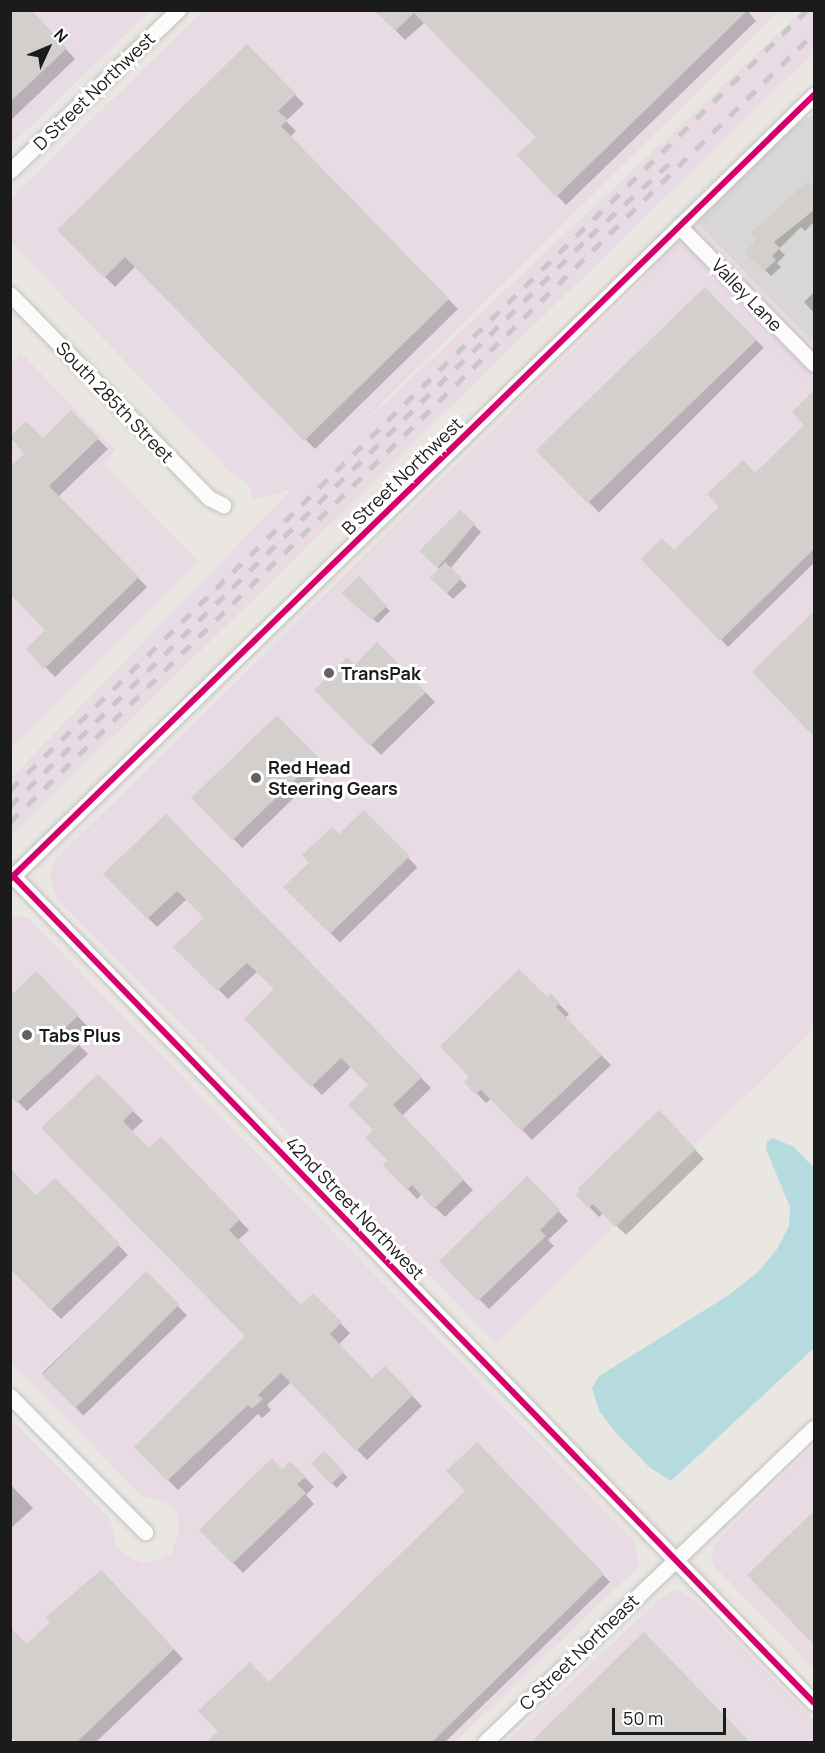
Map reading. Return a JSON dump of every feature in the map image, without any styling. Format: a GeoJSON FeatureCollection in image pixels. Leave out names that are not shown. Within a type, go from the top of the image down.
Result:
{"type":"FeatureCollection","features":[{"type":"Feature","properties":{"kind":"street","name":"D Street Northwest"},"geometry":{"type":"LineString","coordinates":[[10,171],[178,10]]}},
{"type":"Feature","properties":{"kind":"street","name":"B Street Northwest"},"geometry":{"type":"LineString","coordinates":[[12,878],[814,95]]}},
{"type":"Feature","properties":{"kind":"street","name":"Valley Lane"},"geometry":{"type":"LineString","coordinates":[[679,226],[814,364]]}},
{"type":"Feature","properties":{"kind":"street","name":"South 285th Street"},"geometry":{"type":"LineString","coordinates":[[10,294],[209,498],[223,505]]}},
{"type":"Feature","properties":{"kind":"street","name":"42nd Street Northwest"},"geometry":{"type":"LineString","coordinates":[[12,878],[674,1561],[814,1702]]}},
{"type":"Feature","properties":{"kind":"street"},"geometry":{"type":"LineString","coordinates":[[10,1396],[145,1532]]}},
{"type":"Feature","properties":{"kind":"street","name":"C Street Northeast"},"geometry":{"type":"LineString","coordinates":[[485,1743],[814,1428]]}},
{"type":"Feature","properties":{"kind":"shaded area"},"geometry":{"type":"Polygon","coordinates":[[[11,11],[150,11],[11,145],[11,11]]]}},
{"type":"Feature","properties":{"kind":"shaded area"},"geometry":{"type":"Polygon","coordinates":[[[203,11],[779,11],[320,464],[802,11],[814,11],[814,52],[11,836],[11,778],[292,489],[254,500],[247,483],[235,477],[11,242],[11,198],[203,11]]]}},
{"type":"Feature","properties":{"kind":"shaded area"},"geometry":{"type":"Polygon","coordinates":[[[814,114],[814,344],[693,219],[769,143],[814,114]]]}},
{"type":"Feature","properties":{"kind":"shaded area"},"geometry":{"type":"Polygon","coordinates":[[[693,219],[814,344],[814,1028],[496,1343],[56,898],[50,875],[55,860],[635,289],[693,219]]]}},
{"type":"Feature","properties":{"kind":"shaded area"},"geometry":{"type":"Polygon","coordinates":[[[21,353],[116,450],[103,464],[199,561],[11,748],[10,364],[21,353]]]}},
{"type":"Feature","properties":{"kind":"shaded area"},"geometry":{"type":"Polygon","coordinates":[[[10,914],[29,919],[634,1541],[639,1566],[455,1742],[17,1742],[10,1736],[10,1418],[110,1518],[116,1545],[126,1555],[142,1563],[156,1561],[171,1554],[179,1531],[178,1515],[170,1505],[141,1495],[11,1363],[10,914]]]}},
{"type":"Feature","properties":{"kind":"shaded area"},"geometry":{"type":"Polygon","coordinates":[[[814,1445],[814,1669],[713,1565],[711,1556],[717,1541],[814,1445]]]}},
{"type":"Feature","properties":{"kind":"shaded area"},"geometry":{"type":"Polygon","coordinates":[[[678,1589],[701,1606],[814,1720],[814,1742],[506,1742],[663,1596],[678,1589]]]}},
{"type":"Feature","properties":{"kind":"water"},"geometry":{"type":"Polygon","coordinates":[[[773,1138],[794,1147],[814,1168],[814,1348],[671,1481],[649,1467],[616,1433],[599,1411],[592,1388],[599,1376],[729,1295],[759,1271],[777,1249],[789,1226],[790,1207],[766,1149],[767,1141],[773,1138]]]}},
{"type":"Feature","properties":{"kind":"building"},"geometry":{"type":"Polygon","coordinates":[[[10,10],[31,10],[67,48],[10,102],[10,10]]]}},
{"type":"Feature","properties":{"kind":"building"},"geometry":{"type":"Polygon","coordinates":[[[374,10],[748,10],[556,197],[517,155],[536,137],[414,13],[395,31],[374,10]]]}},
{"type":"Feature","properties":{"kind":"building"},"geometry":{"type":"Polygon","coordinates":[[[247,44],[296,94],[278,111],[288,120],[281,126],[449,299],[304,441],[125,257],[104,278],[57,230],[247,44]]]}},
{"type":"Feature","properties":{"kind":"building"},"geometry":{"type":"Polygon","coordinates":[[[808,181],[814,188],[814,210],[774,242],[780,248],[772,256],[776,260],[764,271],[744,252],[757,240],[751,233],[808,181]]]}},
{"type":"Feature","properties":{"kind":"building"},"geometry":{"type":"Polygon","coordinates":[[[705,287],[756,340],[587,503],[536,450],[705,287]]]}},
{"type":"Feature","properties":{"kind":"building"},"geometry":{"type":"Polygon","coordinates":[[[814,390],[814,549],[720,641],[641,559],[662,538],[674,550],[719,507],[707,494],[743,460],[755,473],[804,425],[792,412],[814,390]]]}},
{"type":"Feature","properties":{"kind":"building"},"geometry":{"type":"Polygon","coordinates":[[[71,410],[99,438],[49,486],[139,577],[44,669],[26,649],[45,630],[10,594],[10,467],[24,454],[10,436],[26,421],[43,438],[71,410]]]}},
{"type":"Feature","properties":{"kind":"building"},"geometry":{"type":"Polygon","coordinates":[[[460,510],[475,524],[437,568],[419,551],[460,510]]]}},
{"type":"Feature","properties":{"kind":"building"},"geometry":{"type":"Polygon","coordinates":[[[445,562],[462,578],[447,594],[430,578],[445,562]]]}},
{"type":"Feature","properties":{"kind":"building"},"geometry":{"type":"Polygon","coordinates":[[[359,576],[387,606],[372,620],[341,593],[359,576]]]}},
{"type":"Feature","properties":{"kind":"building"},"geometry":{"type":"Polygon","coordinates":[[[814,611],[814,737],[752,672],[814,611]]]}},
{"type":"Feature","properties":{"kind":"building"},"geometry":{"type":"Polygon","coordinates":[[[377,642],[426,692],[370,746],[314,690],[347,657],[355,664],[377,642]]]}},
{"type":"Feature","properties":{"kind":"building"},"geometry":{"type":"Polygon","coordinates":[[[277,715],[318,757],[232,840],[191,798],[277,715]]]}},
{"type":"Feature","properties":{"kind":"building"},"geometry":{"type":"Polygon","coordinates":[[[364,810],[410,856],[330,934],[283,887],[309,863],[302,855],[332,827],[339,834],[364,810]]]}},
{"type":"Feature","properties":{"kind":"building"},"geometry":{"type":"Polygon","coordinates":[[[166,814],[422,1077],[393,1105],[464,1179],[434,1209],[412,1185],[407,1190],[383,1165],[387,1160],[365,1138],[373,1130],[348,1105],[368,1085],[341,1058],[311,1087],[244,1019],[274,989],[247,963],[217,991],[173,947],[204,918],[177,891],[147,919],[103,874],[166,814]]]}},
{"type":"Feature","properties":{"kind":"building"},"geometry":{"type":"Polygon","coordinates":[[[519,969],[547,997],[551,993],[560,1003],[556,1007],[602,1055],[521,1131],[481,1090],[475,1094],[464,1082],[469,1077],[440,1046],[519,969]]]}},
{"type":"Feature","properties":{"kind":"building"},"geometry":{"type":"Polygon","coordinates":[[[36,971],[79,1015],[65,1028],[80,1044],[17,1103],[10,1096],[10,996],[36,971]]]}},
{"type":"Feature","properties":{"kind":"building"},"geometry":{"type":"Polygon","coordinates":[[[98,1074],[134,1110],[123,1121],[149,1148],[161,1137],[240,1219],[229,1230],[301,1305],[313,1293],[342,1322],[330,1334],[372,1378],[385,1366],[413,1395],[356,1451],[281,1373],[258,1395],[263,1399],[252,1409],[248,1405],[167,1481],[134,1447],[245,1336],[41,1128],[98,1074]]]}},
{"type":"Feature","properties":{"kind":"building"},"geometry":{"type":"Polygon","coordinates":[[[659,1110],[696,1149],[615,1227],[593,1204],[588,1208],[576,1195],[580,1191],[578,1188],[659,1110]]]}},
{"type":"Feature","properties":{"kind":"building"},"geometry":{"type":"Polygon","coordinates":[[[10,1168],[36,1195],[55,1178],[120,1244],[51,1310],[10,1268],[10,1168]]]}},
{"type":"Feature","properties":{"kind":"building"},"geometry":{"type":"Polygon","coordinates":[[[527,1176],[560,1210],[540,1230],[546,1236],[478,1301],[439,1261],[527,1176]]]}},
{"type":"Feature","properties":{"kind":"building"},"geometry":{"type":"Polygon","coordinates":[[[146,1271],[179,1304],[75,1408],[42,1375],[146,1271]]]}},
{"type":"Feature","properties":{"kind":"building"},"geometry":{"type":"Polygon","coordinates":[[[477,1442],[604,1574],[431,1743],[206,1743],[218,1731],[198,1711],[250,1662],[269,1682],[465,1491],[446,1471],[477,1442]]]}},
{"type":"Feature","properties":{"kind":"building"},"geometry":{"type":"Polygon","coordinates":[[[324,1451],[344,1472],[331,1484],[311,1464],[324,1451]]]}},
{"type":"Feature","properties":{"kind":"building"},"geometry":{"type":"Polygon","coordinates":[[[272,1458],[282,1469],[290,1461],[306,1477],[297,1484],[306,1493],[232,1564],[199,1530],[272,1458]]]}},
{"type":"Feature","properties":{"kind":"building"},"geometry":{"type":"Polygon","coordinates":[[[814,1511],[814,1645],[747,1575],[814,1511]]]}},
{"type":"Feature","properties":{"kind":"building"},"geometry":{"type":"Polygon","coordinates":[[[101,1570],[174,1649],[76,1743],[17,1743],[10,1735],[10,1627],[27,1644],[50,1622],[46,1617],[101,1570]]]}},
{"type":"Feature","properties":{"kind":"building"},"geometry":{"type":"Polygon","coordinates":[[[644,1632],[751,1743],[530,1743],[644,1632]]]}},
{"type":"Feature","properties":{"kind":"railway"},"geometry":{"type":"LineString","coordinates":[[10,790],[807,10]]}},
{"type":"Feature","properties":{"kind":"railway"},"geometry":{"type":"LineString","coordinates":[[10,822],[814,33]]}},
{"type":"Feature","properties":{"kind":"railway"},"geometry":{"type":"LineString","coordinates":[[10,806],[589,237],[674,159]]}},
{"type":"Feature","properties":{"kind":"cycle path"},"geometry":{"type":"LineString","coordinates":[[10,879],[814,95]]}},
{"type":"Feature","properties":{"kind":"cycle path"},"geometry":{"type":"LineString","coordinates":[[13,876],[814,1703]]}},
{"type":"Feature","properties":{"kind":"place","name":"TransPak"},"geometry":{"type":"Point","coordinates":[329,673]}},
{"type":"Feature","properties":{"kind":"place","name":"Red Head Steering Gears"},"geometry":{"type":"Point","coordinates":[256,778]}},
{"type":"Feature","properties":{"kind":"place","name":"Tabs Plus"},"geometry":{"type":"Point","coordinates":[27,1035]}}]}
